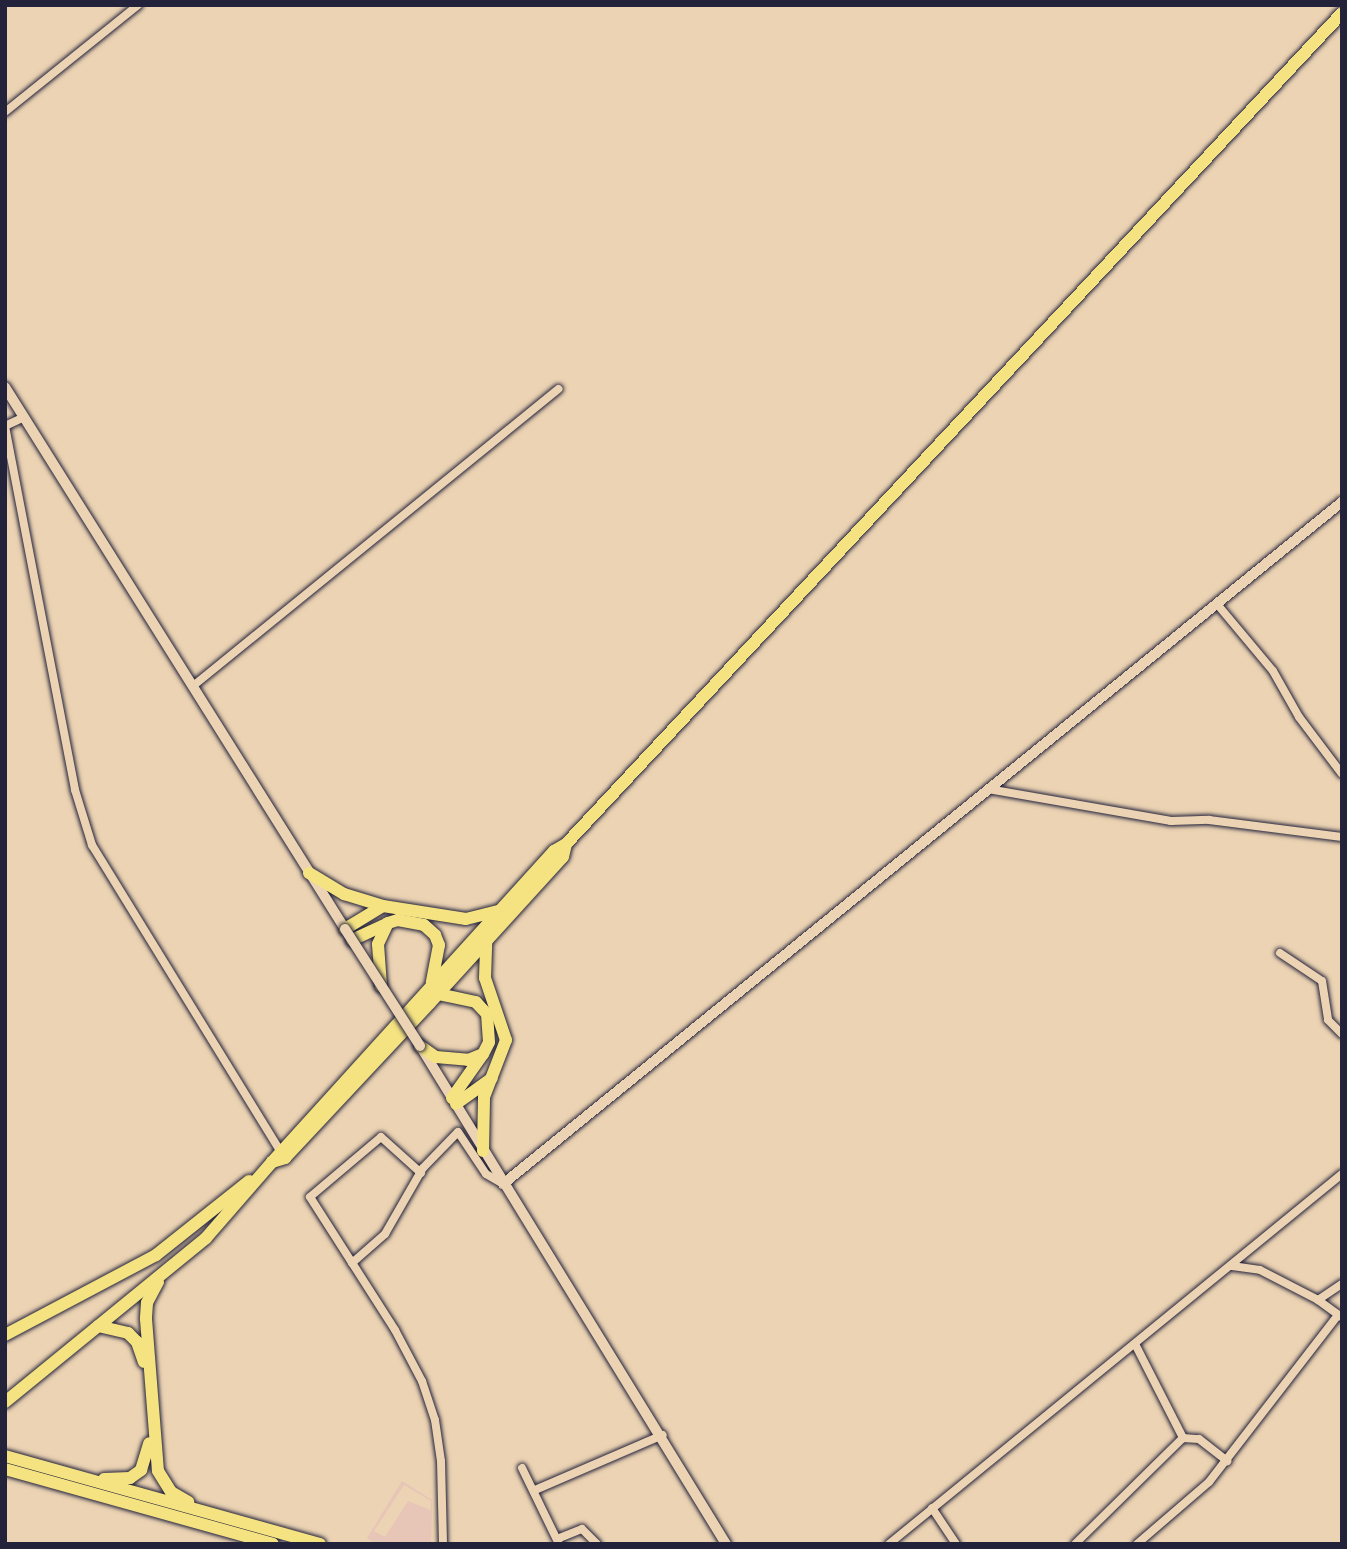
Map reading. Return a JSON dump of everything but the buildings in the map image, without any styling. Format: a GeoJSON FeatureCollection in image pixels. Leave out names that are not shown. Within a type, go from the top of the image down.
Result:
{"type":"FeatureCollection","features":[{"type":"Feature","properties":{"kind":"main road"},"geometry":{"type":"LineString","coordinates":[[5,1402],[163,1275],[224,1219],[275,1160],[435,989],[554,851],[566,844],[1342,13]]}},
{"type":"Feature","properties":{"kind":"main road"},"geometry":{"type":"LineString","coordinates":[[435,989],[486,942],[563,858],[566,844]]}},
{"type":"Feature","properties":{"kind":"main road"},"geometry":{"type":"LineString","coordinates":[[309,873],[344,894],[383,906],[466,919],[501,910]]}},
{"type":"Feature","properties":{"kind":"main road"},"geometry":{"type":"LineString","coordinates":[[348,934],[383,906]]}},
{"type":"Feature","properties":{"kind":"main road"},"geometry":{"type":"LineString","coordinates":[[348,934],[406,920],[424,925],[435,935],[438,959],[435,989]]}},
{"type":"Feature","properties":{"kind":"main road"},"geometry":{"type":"LineString","coordinates":[[382,987],[376,961],[388,923]]}},
{"type":"Feature","properties":{"kind":"main road"},"geometry":{"type":"LineString","coordinates":[[484,1151],[481,1117],[506,1040],[485,978],[486,942]]}},
{"type":"Feature","properties":{"kind":"main road"},"geometry":{"type":"LineString","coordinates":[[435,989],[462,995],[487,1014],[489,1042],[454,1101]]}},
{"type":"Feature","properties":{"kind":"main road"},"geometry":{"type":"LineString","coordinates":[[420,1046],[451,1061],[483,1054]]}},
{"type":"Feature","properties":{"kind":"main road"},"geometry":{"type":"LineString","coordinates":[[454,1101],[492,1078]]}},
{"type":"Feature","properties":{"kind":"main road"},"geometry":{"type":"LineString","coordinates":[[5,1335],[156,1255],[275,1160]]}},
{"type":"Feature","properties":{"kind":"main road"},"geometry":{"type":"LineString","coordinates":[[163,1275],[147,1303],[146,1319],[158,1471],[172,1492],[207,1513]]}},
{"type":"Feature","properties":{"kind":"main road"},"geometry":{"type":"LineString","coordinates":[[86,1479],[130,1478],[141,1470],[150,1451],[141,1350],[128,1333],[98,1326]]}},
{"type":"Feature","properties":{"kind":"main road"},"geometry":{"type":"LineString","coordinates":[[5,1456],[320,1544]]}},
{"type":"Feature","properties":{"kind":"main road"},"geometry":{"type":"LineString","coordinates":[[5,1469],[273,1544]]}},
{"type":"Feature","properties":{"kind":"street"},"geometry":{"type":"LineString","coordinates":[[5,112],[138,5]]}},
{"type":"Feature","properties":{"kind":"street"},"geometry":{"type":"LineString","coordinates":[[5,387],[420,1046],[503,1184],[663,1436],[726,1544]]}},
{"type":"Feature","properties":{"kind":"street"},"geometry":{"type":"LineString","coordinates":[[193,686],[558,389]]}},
{"type":"Feature","properties":{"kind":"street"},"geometry":{"type":"LineString","coordinates":[[24,417],[5,426],[75,790],[92,845],[275,1160]]}},
{"type":"Feature","properties":{"kind":"street"},"geometry":{"type":"LineString","coordinates":[[503,1184],[1342,502]]}},
{"type":"Feature","properties":{"kind":"street"},"geometry":{"type":"LineString","coordinates":[[1217,604],[1273,671],[1299,717],[1342,774]]}},
{"type":"Feature","properties":{"kind":"street"},"geometry":{"type":"LineString","coordinates":[[988,789],[1171,821],[1209,820],[1342,837]]}},
{"type":"Feature","properties":{"kind":"street"},"geometry":{"type":"LineString","coordinates":[[1280,953],[1322,981],[1328,1020],[1342,1034]]}},
{"type":"Feature","properties":{"kind":"street"},"geometry":{"type":"LineString","coordinates":[[352,1263],[385,1234],[421,1173],[460,1131],[486,1174],[503,1184]]}},
{"type":"Feature","properties":{"kind":"street"},"geometry":{"type":"LineString","coordinates":[[421,1173],[382,1137],[311,1191],[310,1197],[395,1330],[435,1420],[441,1461],[443,1544]]}},
{"type":"Feature","properties":{"kind":"street"},"geometry":{"type":"LineString","coordinates":[[889,1544],[1342,1174]]}},
{"type":"Feature","properties":{"kind":"street"},"geometry":{"type":"LineString","coordinates":[[1137,1544],[1227,1461],[1340,1317],[1318,1300],[1260,1270],[1232,1265]]}},
{"type":"Feature","properties":{"kind":"street"},"geometry":{"type":"LineString","coordinates":[[1318,1300],[1342,1283]]}},
{"type":"Feature","properties":{"kind":"street"},"geometry":{"type":"LineString","coordinates":[[1135,1344],[1184,1438]]}},
{"type":"Feature","properties":{"kind":"street"},"geometry":{"type":"LineString","coordinates":[[535,1490],[663,1436]]}},
{"type":"Feature","properties":{"kind":"street"},"geometry":{"type":"LineString","coordinates":[[1075,1544],[1184,1438],[1199,1439],[1227,1461]]}},
{"type":"Feature","properties":{"kind":"street"},"geometry":{"type":"LineString","coordinates":[[522,1468],[558,1541],[582,1529],[597,1544]]}},
{"type":"Feature","properties":{"kind":"street"},"geometry":{"type":"LineString","coordinates":[[932,1508],[956,1544]]}},
{"type":"Feature","properties":{"kind":"shaded area"},"geometry":{"type":"Polygon","coordinates":[[[402,1481],[432,1500],[431,1544],[376,1544],[367,1538],[402,1481]],[[404,1485],[374,1531],[385,1537],[408,1501],[431,1510],[431,1501],[404,1485]]]}}]}
